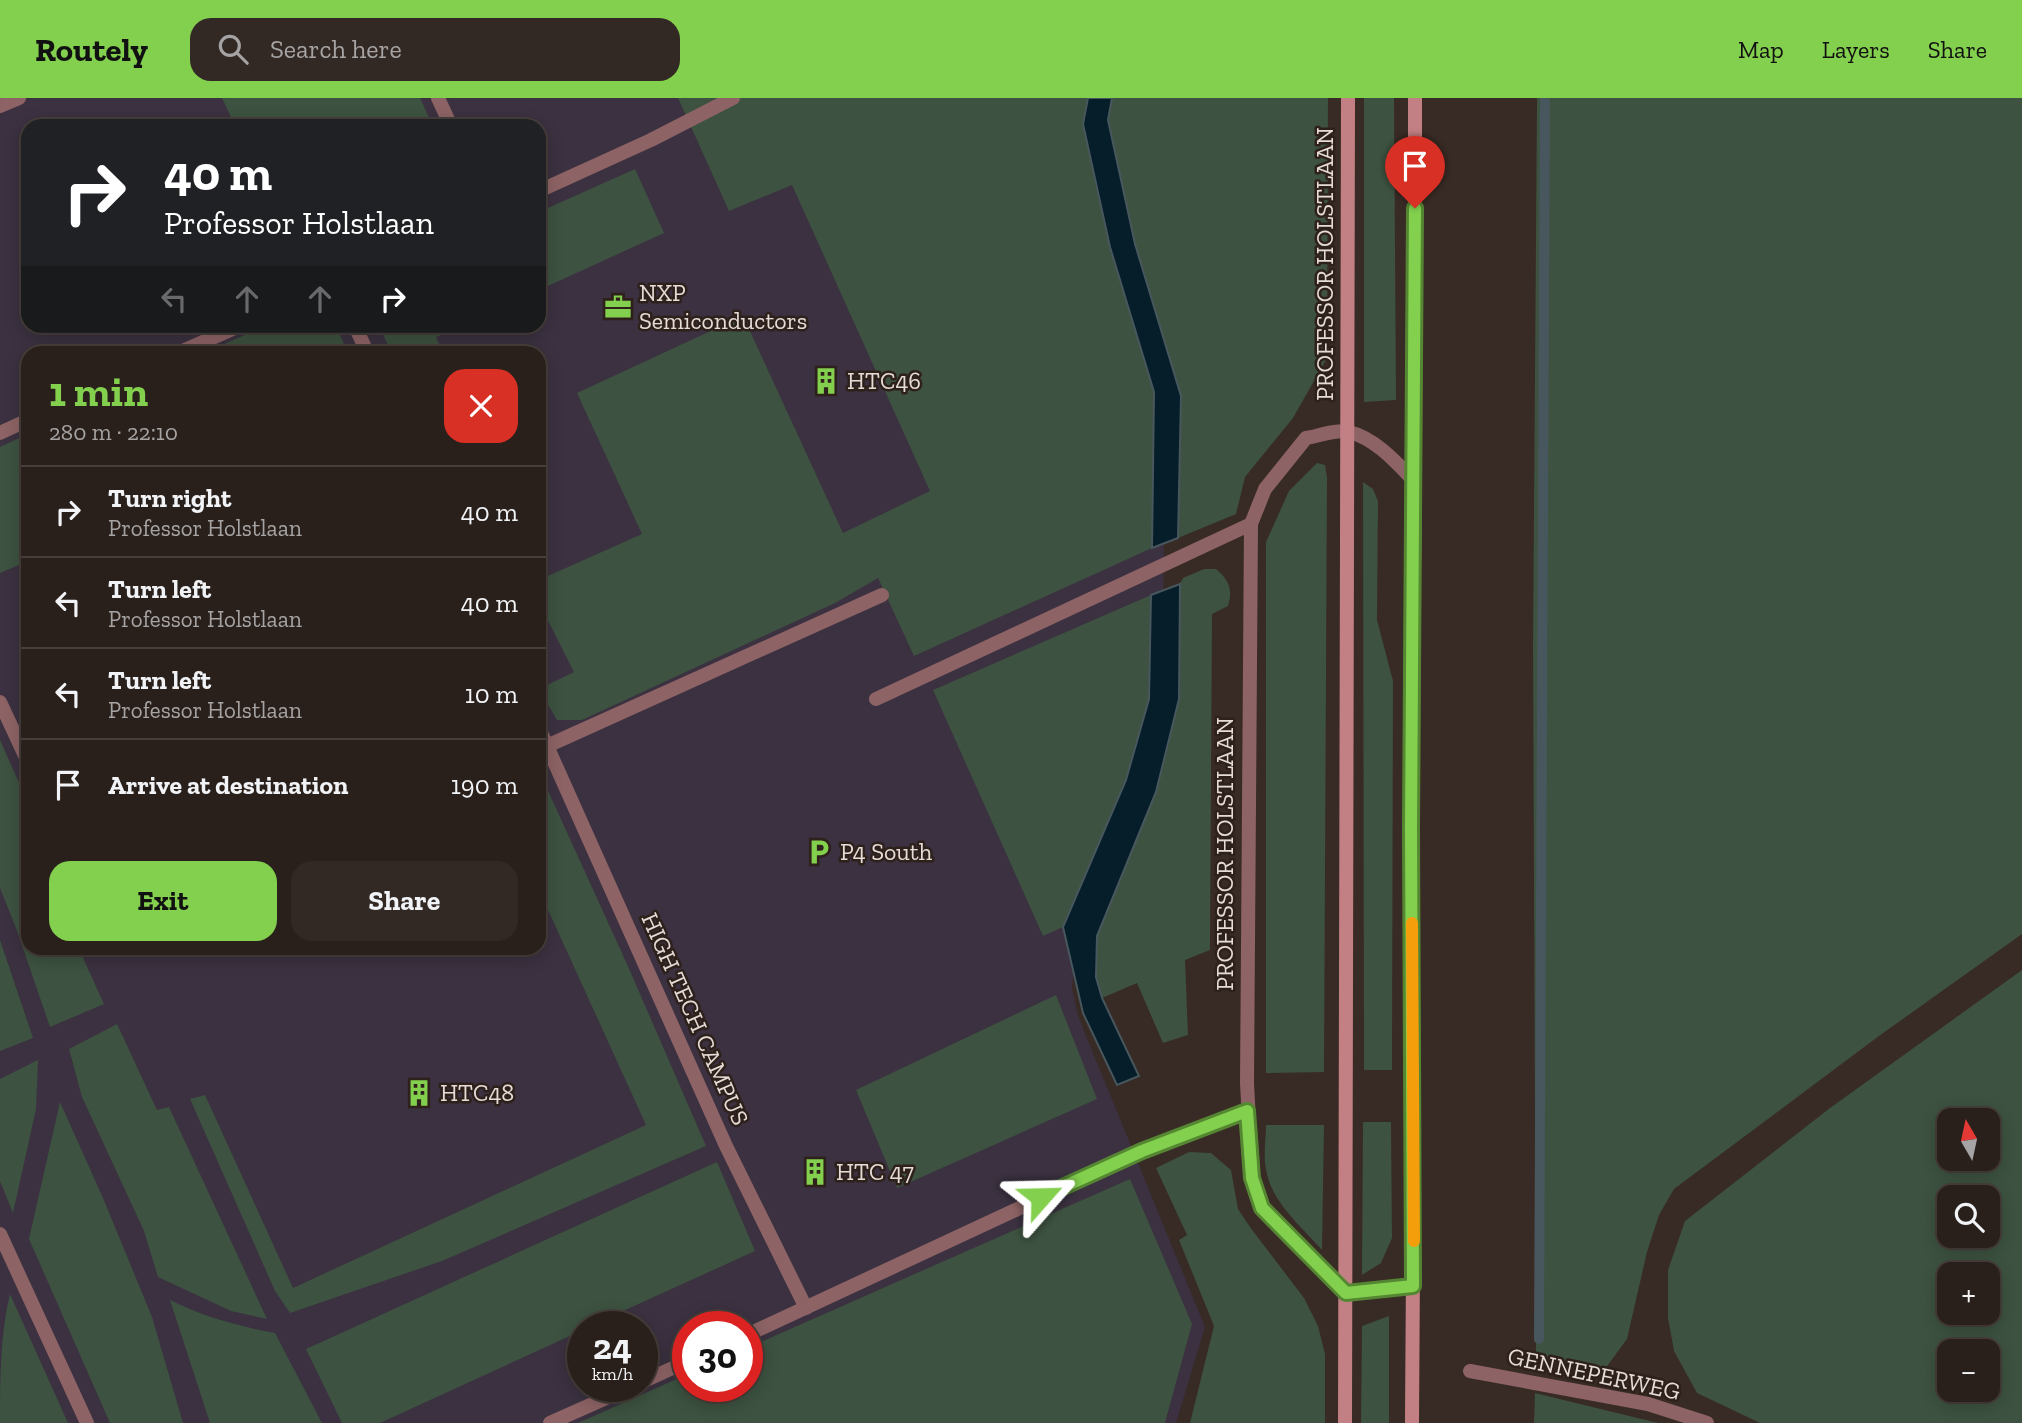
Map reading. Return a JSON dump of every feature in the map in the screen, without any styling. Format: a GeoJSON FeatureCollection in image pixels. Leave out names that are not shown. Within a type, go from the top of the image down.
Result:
{"type":"FeatureCollection","features":[{"type":"Feature","properties":{"kind":"main road","name":"PROFESSOR HOLSTLAAN"},"geometry":{"type":"LineString","coordinates":[[1345,1423],[1348,98]]}},
{"type":"Feature","properties":{"kind":"main road"},"geometry":{"type":"LineString","coordinates":[[1412,1423],[1411,828],[1415,482],[1415,98]]}},
{"type":"Feature","properties":{"kind":"street"},"geometry":{"type":"LineString","coordinates":[[0,106],[19,98]]}},
{"type":"Feature","properties":{"kind":"street"},"geometry":{"type":"LineString","coordinates":[[438,98],[448,119]]}},
{"type":"Feature","properties":{"kind":"street"},"geometry":{"type":"LineString","coordinates":[[546,188],[651,140],[733,98]]}},
{"type":"Feature","properties":{"kind":"street"},"geometry":{"type":"LineString","coordinates":[[194,346],[223,333]]}},
{"type":"Feature","properties":{"kind":"street"},"geometry":{"type":"LineString","coordinates":[[0,433],[21,423]]}},
{"type":"Feature","properties":{"kind":"street","name":"PROFESSOR HOLSTLAAN"},"geometry":{"type":"LineString","coordinates":[[1346,1293],[1262,1208],[1252,1178],[1247,1111],[1251,524],[1265,489],[1306,438],[1347,431],[1364,438],[1395,461],[1415,482]]}},
{"type":"Feature","properties":{"kind":"street"},"geometry":{"type":"LineString","coordinates":[[876,699],[1251,524]]}},
{"type":"Feature","properties":{"kind":"street"},"geometry":{"type":"LineString","coordinates":[[547,747],[881,595]]}},
{"type":"Feature","properties":{"kind":"street"},"geometry":{"type":"LineString","coordinates":[[0,702],[21,747]]}},
{"type":"Feature","properties":{"kind":"street","name":"HIGH TECH CAMPUS"},"geometry":{"type":"LineString","coordinates":[[547,747],[726,1146],[806,1308]]}},
{"type":"Feature","properties":{"kind":"street"},"geometry":{"type":"LineString","coordinates":[[763,1328],[1142,1151],[1247,1111]]}},
{"type":"Feature","properties":{"kind":"street"},"geometry":{"type":"LineString","coordinates":[[0,1234],[87,1423]]}},
{"type":"Feature","properties":{"kind":"street"},"geometry":{"type":"LineString","coordinates":[[1346,1293],[1413,1286]]}},
{"type":"Feature","properties":{"kind":"street","name":"GENNEPERWEG"},"geometry":{"type":"LineString","coordinates":[[1470,1371],[1648,1404],[1707,1423]]}},
{"type":"Feature","properties":{"kind":"street"},"geometry":{"type":"LineString","coordinates":[[550,1423],[597,1402]]}},
{"type":"Feature","properties":{"kind":"shaded area"},"geometry":{"type":"Polygon","coordinates":[[[0,98],[1098,98],[1166,395],[1162,697],[1078,928],[1072,988],[1078,1016],[1205,1327],[1176,1423],[0,1423],[0,98]]]}},
{"type":"Feature","properties":{"kind":"green space"},"geometry":{"type":"Polygon","coordinates":[[[222,98],[420,98],[430,119],[232,119],[222,98]]]}},
{"type":"Feature","properties":{"kind":"green space"},"geometry":{"type":"Polygon","coordinates":[[[678,98],[1088,98],[1083,124],[1110,247],[1154,392],[1152,548],[914,656],[878,578],[835,603],[582,720],[557,720],[546,701],[546,686],[574,672],[546,617],[546,577],[642,534],[577,393],[743,316],[843,533],[930,491],[792,185],[729,211],[678,98]]]}},
{"type":"Feature","properties":{"kind":"green space"},"geometry":{"type":"Polygon","coordinates":[[[1112,98],[1328,98],[1327,358],[1293,418],[1245,477],[1236,514],[1178,538],[1181,395],[1135,244],[1108,120],[1112,98]]]}},
{"type":"Feature","properties":{"kind":"green space"},"geometry":{"type":"Polygon","coordinates":[[[1364,98],[1394,98],[1396,400],[1364,402],[1364,98]]]}},
{"type":"Feature","properties":{"kind":"green space"},"geometry":{"type":"Polygon","coordinates":[[[1537,98],[2022,98],[2022,934],[1879,1036],[1674,1189],[1659,1215],[1647,1252],[1627,1339],[1605,1369],[1536,1357],[1533,646],[1537,98]]]}},
{"type":"Feature","properties":{"kind":"green space"},"geometry":{"type":"Polygon","coordinates":[[[635,169],[664,233],[546,287],[546,209],[635,169]]]}},
{"type":"Feature","properties":{"kind":"green space"},"geometry":{"type":"Polygon","coordinates":[[[249,333],[339,333],[345,346],[220,346],[249,333]]]}},
{"type":"Feature","properties":{"kind":"green space"},"geometry":{"type":"Polygon","coordinates":[[[382,333],[445,333],[436,337],[440,346],[389,346],[382,333]]]}},
{"type":"Feature","properties":{"kind":"green space"},"geometry":{"type":"Polygon","coordinates":[[[21,437],[21,564],[0,573],[0,447],[21,437]]]}},
{"type":"Feature","properties":{"kind":"green space"},"geometry":{"type":"Polygon","coordinates":[[[1317,463],[1325,465],[1327,477],[1324,1072],[1266,1073],[1266,542],[1289,491],[1317,463]]]}},
{"type":"Feature","properties":{"kind":"green space"},"geometry":{"type":"Polygon","coordinates":[[[1363,482],[1373,489],[1378,501],[1377,620],[1393,681],[1392,1070],[1364,1070],[1363,482]]]}},
{"type":"Feature","properties":{"kind":"green space"},"geometry":{"type":"Polygon","coordinates":[[[1204,569],[1216,569],[1220,573],[1229,585],[1230,595],[1228,606],[1212,614],[1210,950],[1185,960],[1188,1035],[1163,1043],[1137,983],[1102,998],[1096,977],[1097,936],[1156,792],[1179,699],[1180,584],[1183,578],[1204,569]]]}},
{"type":"Feature","properties":{"kind":"green space"},"geometry":{"type":"Polygon","coordinates":[[[1151,595],[1149,699],[1126,780],[1063,927],[1043,936],[933,690],[1151,595]]]}},
{"type":"Feature","properties":{"kind":"green space"},"geometry":{"type":"Polygon","coordinates":[[[0,740],[21,787],[21,943],[0,888],[0,740]]]}},
{"type":"Feature","properties":{"kind":"green space"},"geometry":{"type":"Polygon","coordinates":[[[546,786],[706,1146],[442,1261],[290,1313],[275,1291],[190,1099],[205,1095],[293,1288],[646,1125],[546,905],[546,786]]]}},
{"type":"Feature","properties":{"kind":"green space"},"geometry":{"type":"Polygon","coordinates":[[[0,940],[33,1038],[0,1051],[0,940]]]}},
{"type":"Feature","properties":{"kind":"green space"},"geometry":{"type":"Polygon","coordinates":[[[25,955],[82,955],[104,1004],[50,1027],[25,955]]]}},
{"type":"Feature","properties":{"kind":"green space"},"geometry":{"type":"Polygon","coordinates":[[[2022,970],[2022,1423],[1760,1423],[1697,1393],[1674,1351],[1668,1318],[1668,1270],[1685,1221],[1830,1108],[2022,970]]]}},
{"type":"Feature","properties":{"kind":"green space"},"geometry":{"type":"Polygon","coordinates":[[[1056,995],[1097,1099],[897,1188],[856,1090],[1056,995]]]}},
{"type":"Feature","properties":{"kind":"green space"},"geometry":{"type":"Polygon","coordinates":[[[117,1024],[157,1110],[169,1107],[267,1319],[231,1311],[158,1277],[144,1231],[82,1097],[69,1049],[117,1024]]]}},
{"type":"Feature","properties":{"kind":"green space"},"geometry":{"type":"Polygon","coordinates":[[[38,1060],[36,1109],[13,1213],[0,1181],[0,1079],[38,1060]]]}},
{"type":"Feature","properties":{"kind":"green space"},"geometry":{"type":"Polygon","coordinates":[[[60,1102],[152,1317],[183,1423],[110,1423],[29,1239],[60,1102]]]}},
{"type":"Feature","properties":{"kind":"green space"},"geometry":{"type":"Polygon","coordinates":[[[1363,1122],[1391,1122],[1392,1238],[1381,1263],[1362,1275],[1363,1122]]]}},
{"type":"Feature","properties":{"kind":"green space"},"geometry":{"type":"Polygon","coordinates":[[[1266,1125],[1324,1125],[1322,1250],[1280,1203],[1269,1181],[1265,1164],[1266,1125]]]}},
{"type":"Feature","properties":{"kind":"green space"},"geometry":{"type":"Polygon","coordinates":[[[1189,1152],[1211,1153],[1231,1170],[1238,1209],[1304,1298],[1318,1326],[1325,1354],[1325,1423],[1190,1423],[1214,1326],[1179,1240],[1187,1235],[1156,1168],[1189,1152]]]}},
{"type":"Feature","properties":{"kind":"green space"},"geometry":{"type":"Polygon","coordinates":[[[717,1162],[755,1251],[623,1311],[567,1311],[567,1337],[380,1423],[342,1423],[306,1349],[717,1162]]]}},
{"type":"Feature","properties":{"kind":"green space"},"geometry":{"type":"Polygon","coordinates":[[[1130,1179],[1192,1324],[1165,1423],[578,1423],[625,1402],[658,1402],[658,1387],[672,1381],[672,1402],[763,1402],[763,1341],[1130,1179]]]}},
{"type":"Feature","properties":{"kind":"green space"},"geometry":{"type":"Polygon","coordinates":[[[10,1294],[68,1423],[0,1423],[2,1341],[10,1294]]]}},
{"type":"Feature","properties":{"kind":"green space"},"geometry":{"type":"Polygon","coordinates":[[[170,1300],[221,1320],[275,1333],[322,1423],[210,1423],[170,1300]]]}},
{"type":"Feature","properties":{"kind":"green space"},"geometry":{"type":"Polygon","coordinates":[[[1389,1316],[1389,1423],[1361,1423],[1362,1326],[1389,1316]]]}},
{"type":"Feature","properties":{"kind":"green space"},"geometry":{"type":"Polygon","coordinates":[[[1535,1393],[1658,1423],[1534,1423],[1535,1393]]]}},
{"type":"Feature","properties":{"kind":"water"},"geometry":{"type":"Polygon","coordinates":[[[1088,98],[1112,98],[1108,120],[1135,244],[1181,396],[1178,538],[1152,548],[1154,392],[1110,247],[1083,124],[1088,98]]]}},
{"type":"Feature","properties":{"kind":"water"},"geometry":{"type":"Polygon","coordinates":[[[1180,584],[1179,699],[1156,792],[1097,936],[1096,977],[1102,998],[1139,1076],[1117,1085],[1083,1013],[1063,927],[1126,780],[1149,699],[1151,595],[1180,584]]]}},
{"type":"Feature","properties":{"kind":"waterway"},"geometry":{"type":"LineString","coordinates":[[1539,1339],[1545,98]]}},
{"type":"Feature","properties":{"kind":"slow traffic"},"geometry":{"type":"LineString","coordinates":[[1412,923],[1414,1241]]}},
{"type":"Feature","properties":{"kind":"place","name":"NXP Semiconductors"},"geometry":{"type":"Point","coordinates":[618,307]}},
{"type":"Feature","properties":{"kind":"place","name":"HTC46"},"geometry":{"type":"Point","coordinates":[826,381]}},
{"type":"Feature","properties":{"kind":"place","name":"P4 South"},"geometry":{"type":"Point","coordinates":[819,852]}},
{"type":"Feature","properties":{"kind":"place","name":"HTC48"},"geometry":{"type":"Point","coordinates":[419,1093]}},
{"type":"Feature","properties":{"kind":"place","name":"HTC 47"},"geometry":{"type":"Point","coordinates":[815,1172]}},
{"type":"Feature","properties":{"kind":"route"},"geometry":{"type":"LineString","coordinates":[[1041,1197],[1142,1151],[1247,1111],[1252,1178],[1262,1208],[1297,1245],[1346,1293],[1413,1286],[1411,828],[1415,208]]}}]}
